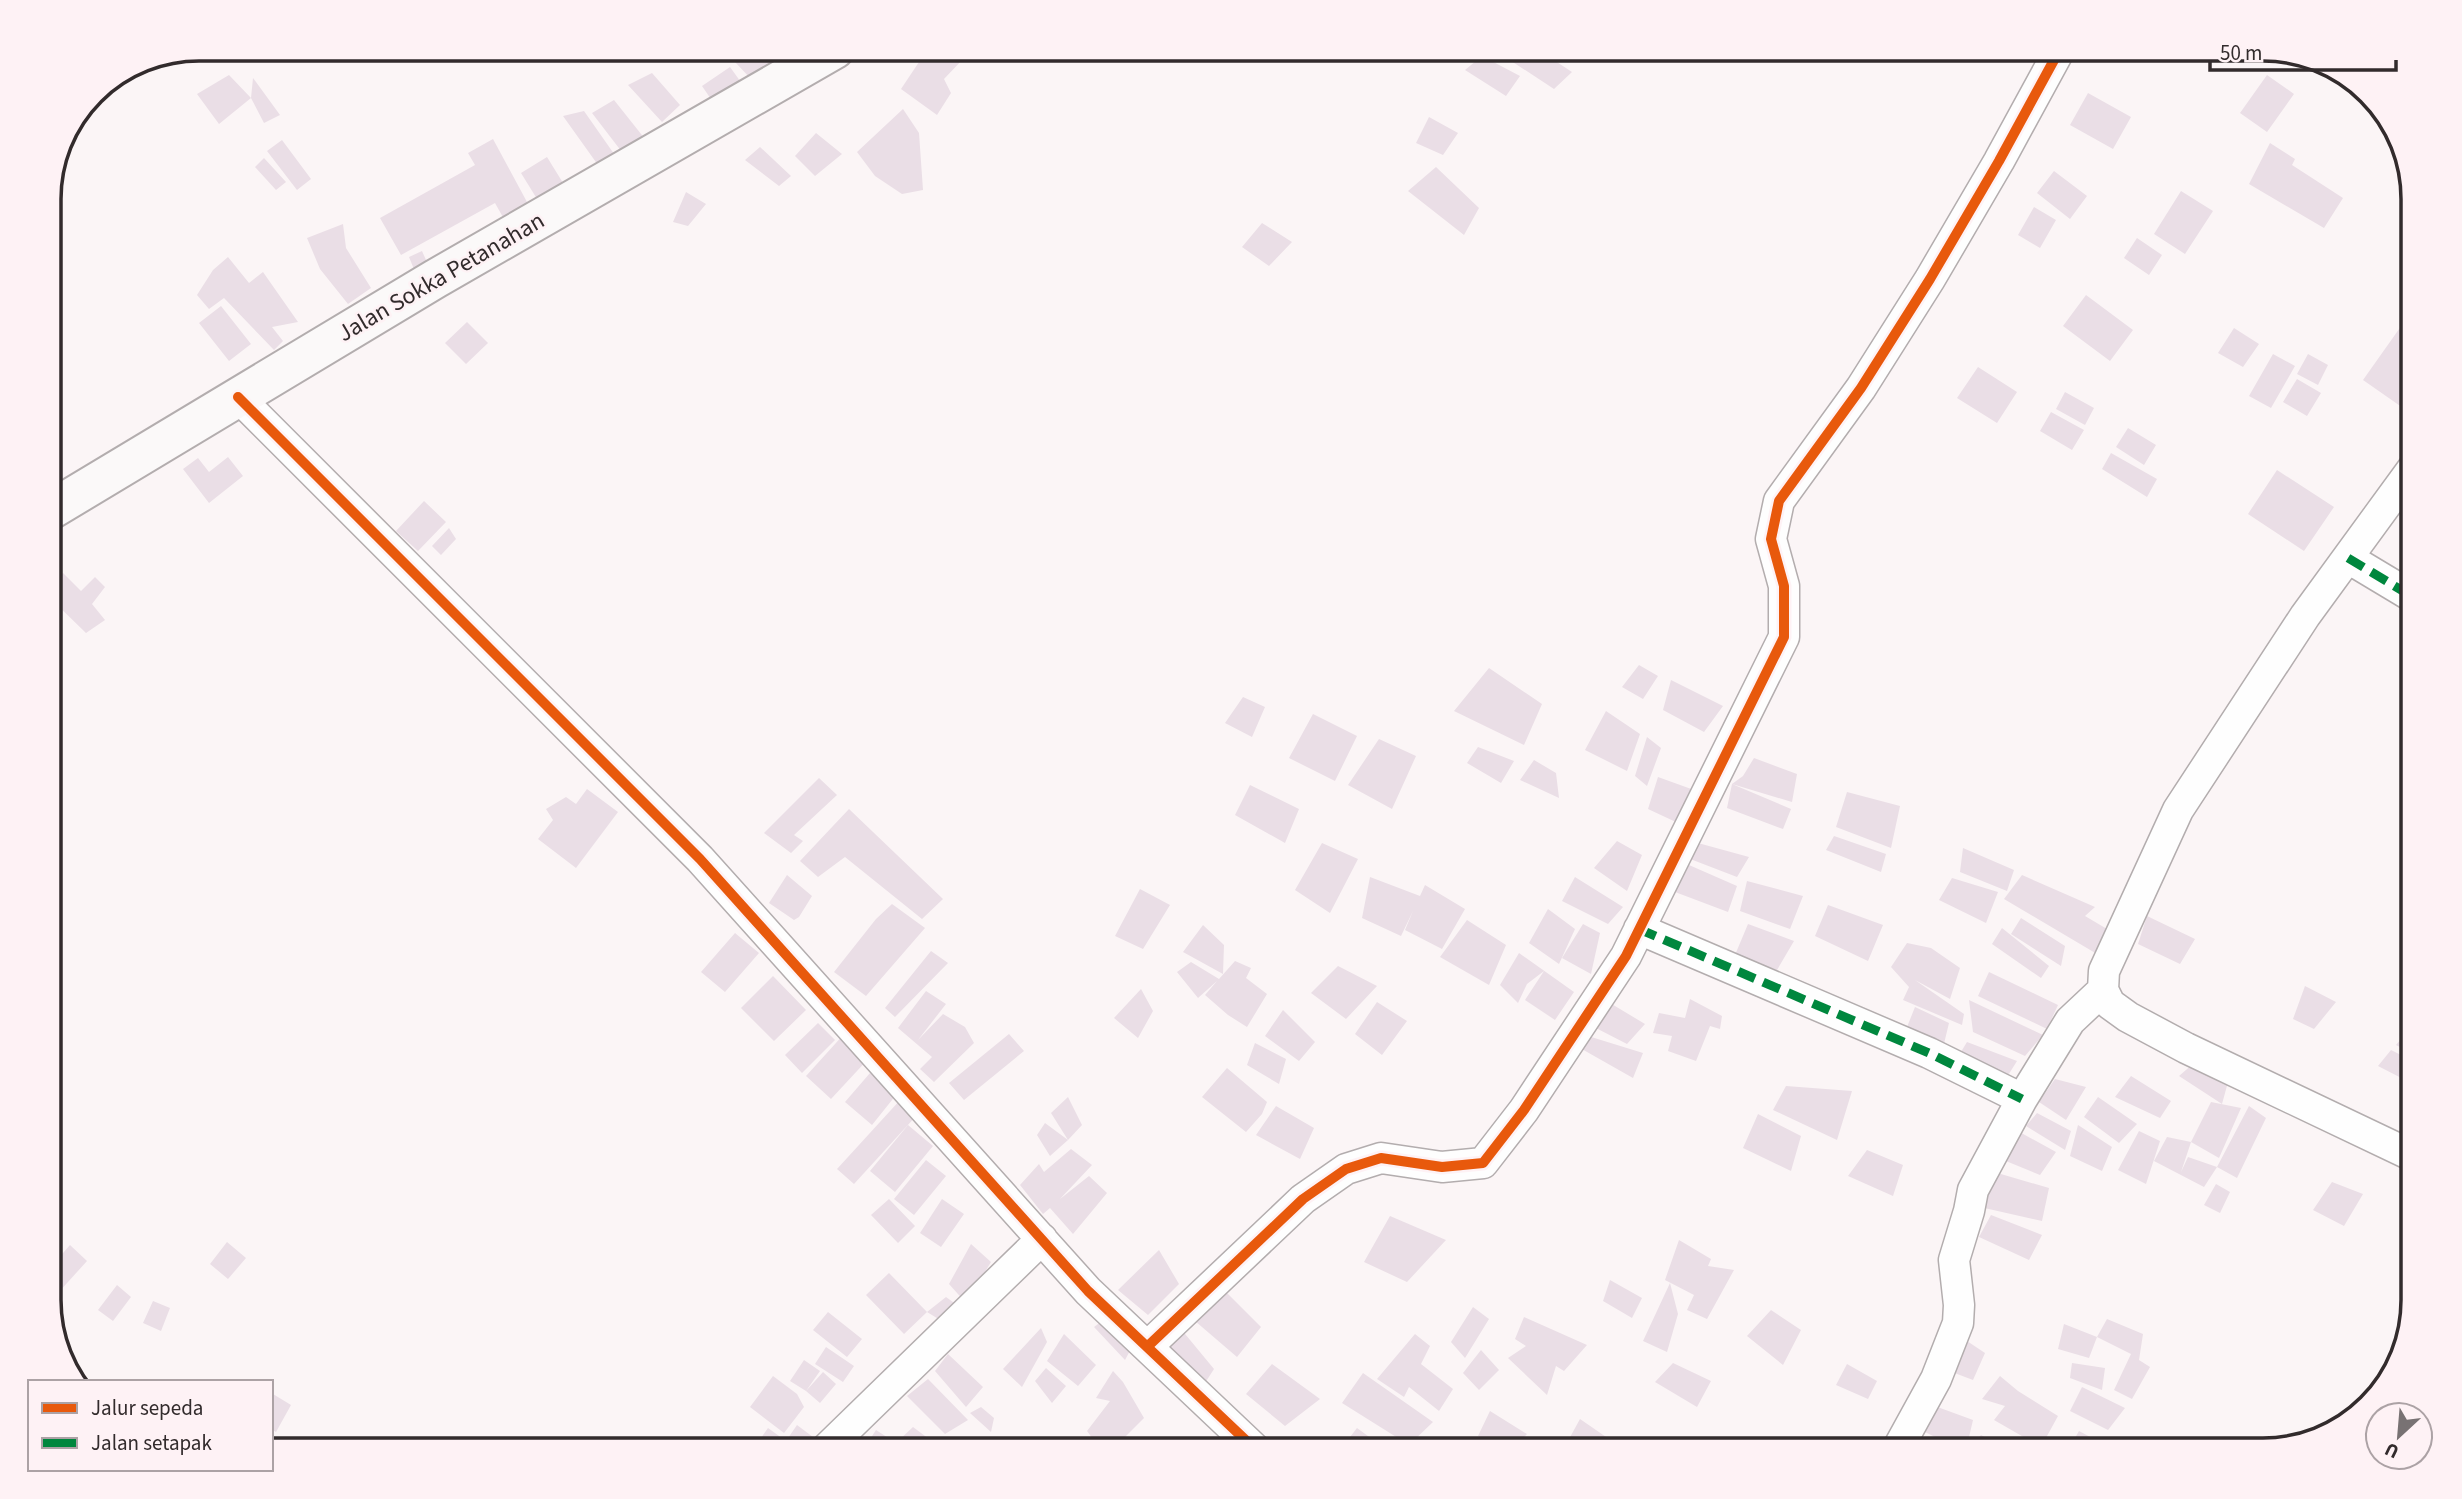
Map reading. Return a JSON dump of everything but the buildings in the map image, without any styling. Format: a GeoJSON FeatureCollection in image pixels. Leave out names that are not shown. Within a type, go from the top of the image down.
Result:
{"type":"FeatureCollection","features":[{"type":"Feature","properties":{"kind":"main road","name":"Jalan Sokka Petanahan"},"geometry":{"type":"LineString","coordinates":[[62,502],[435,279],[813,62]]}},
{"type":"Feature","properties":{"kind":"street"},"geometry":{"type":"LineString","coordinates":[[1147,1347],[1303,1199],[1346,1169],[1381,1158],[1442,1167],[1483,1163],[1524,1110],[1626,956],[1784,637],[1784,586],[1771,539],[1779,501],[1861,388],[1930,279],[2053,61]]}},
{"type":"Feature","properties":{"kind":"street"},"geometry":{"type":"LineString","coordinates":[[238,397],[701,859],[1088,1291],[1243,1438]]}},
{"type":"Feature","properties":{"kind":"street"},"geometry":{"type":"LineString","coordinates":[[2400,486],[2305,616],[2178,810],[2104,971],[2103,990],[2110,1004],[2151,1030],[2401,1150]]}},
{"type":"Feature","properties":{"kind":"street"},"geometry":{"type":"LineString","coordinates":[[2348,558],[2400,589]]}},
{"type":"Feature","properties":{"kind":"street"},"geometry":{"type":"LineString","coordinates":[[1639,929],[1929,1053],[2022,1100]]}},
{"type":"Feature","properties":{"kind":"street"},"geometry":{"type":"LineString","coordinates":[[1904,1438],[1936,1379],[1958,1323],[1959,1305],[1954,1260],[1973,1190],[2022,1100],[2070,1021],[2103,990]]}},
{"type":"Feature","properties":{"kind":"street"},"geometry":{"type":"LineString","coordinates":[[837,1438],[1042,1240]]}},
{"type":"Feature","properties":{"kind":"marked path"},"geometry":{"type":"LineString","coordinates":[[2348,558],[2400,589]]}},
{"type":"Feature","properties":{"kind":"marked path"},"geometry":{"type":"LineString","coordinates":[[1639,929],[1929,1053],[2022,1099]]}},
{"type":"Feature","properties":{"kind":"cycle path"},"geometry":{"type":"LineString","coordinates":[[1147,1347],[1303,1199],[1346,1169],[1381,1158],[1442,1167],[1483,1163],[1524,1110],[1626,956],[1784,637],[1784,586],[1771,539],[1779,501],[1861,388],[1930,279],[2053,61]]}},
{"type":"Feature","properties":{"kind":"cycle path"},"geometry":{"type":"LineString","coordinates":[[238,397],[700,859],[1088,1291],[1243,1438]]}}]}
